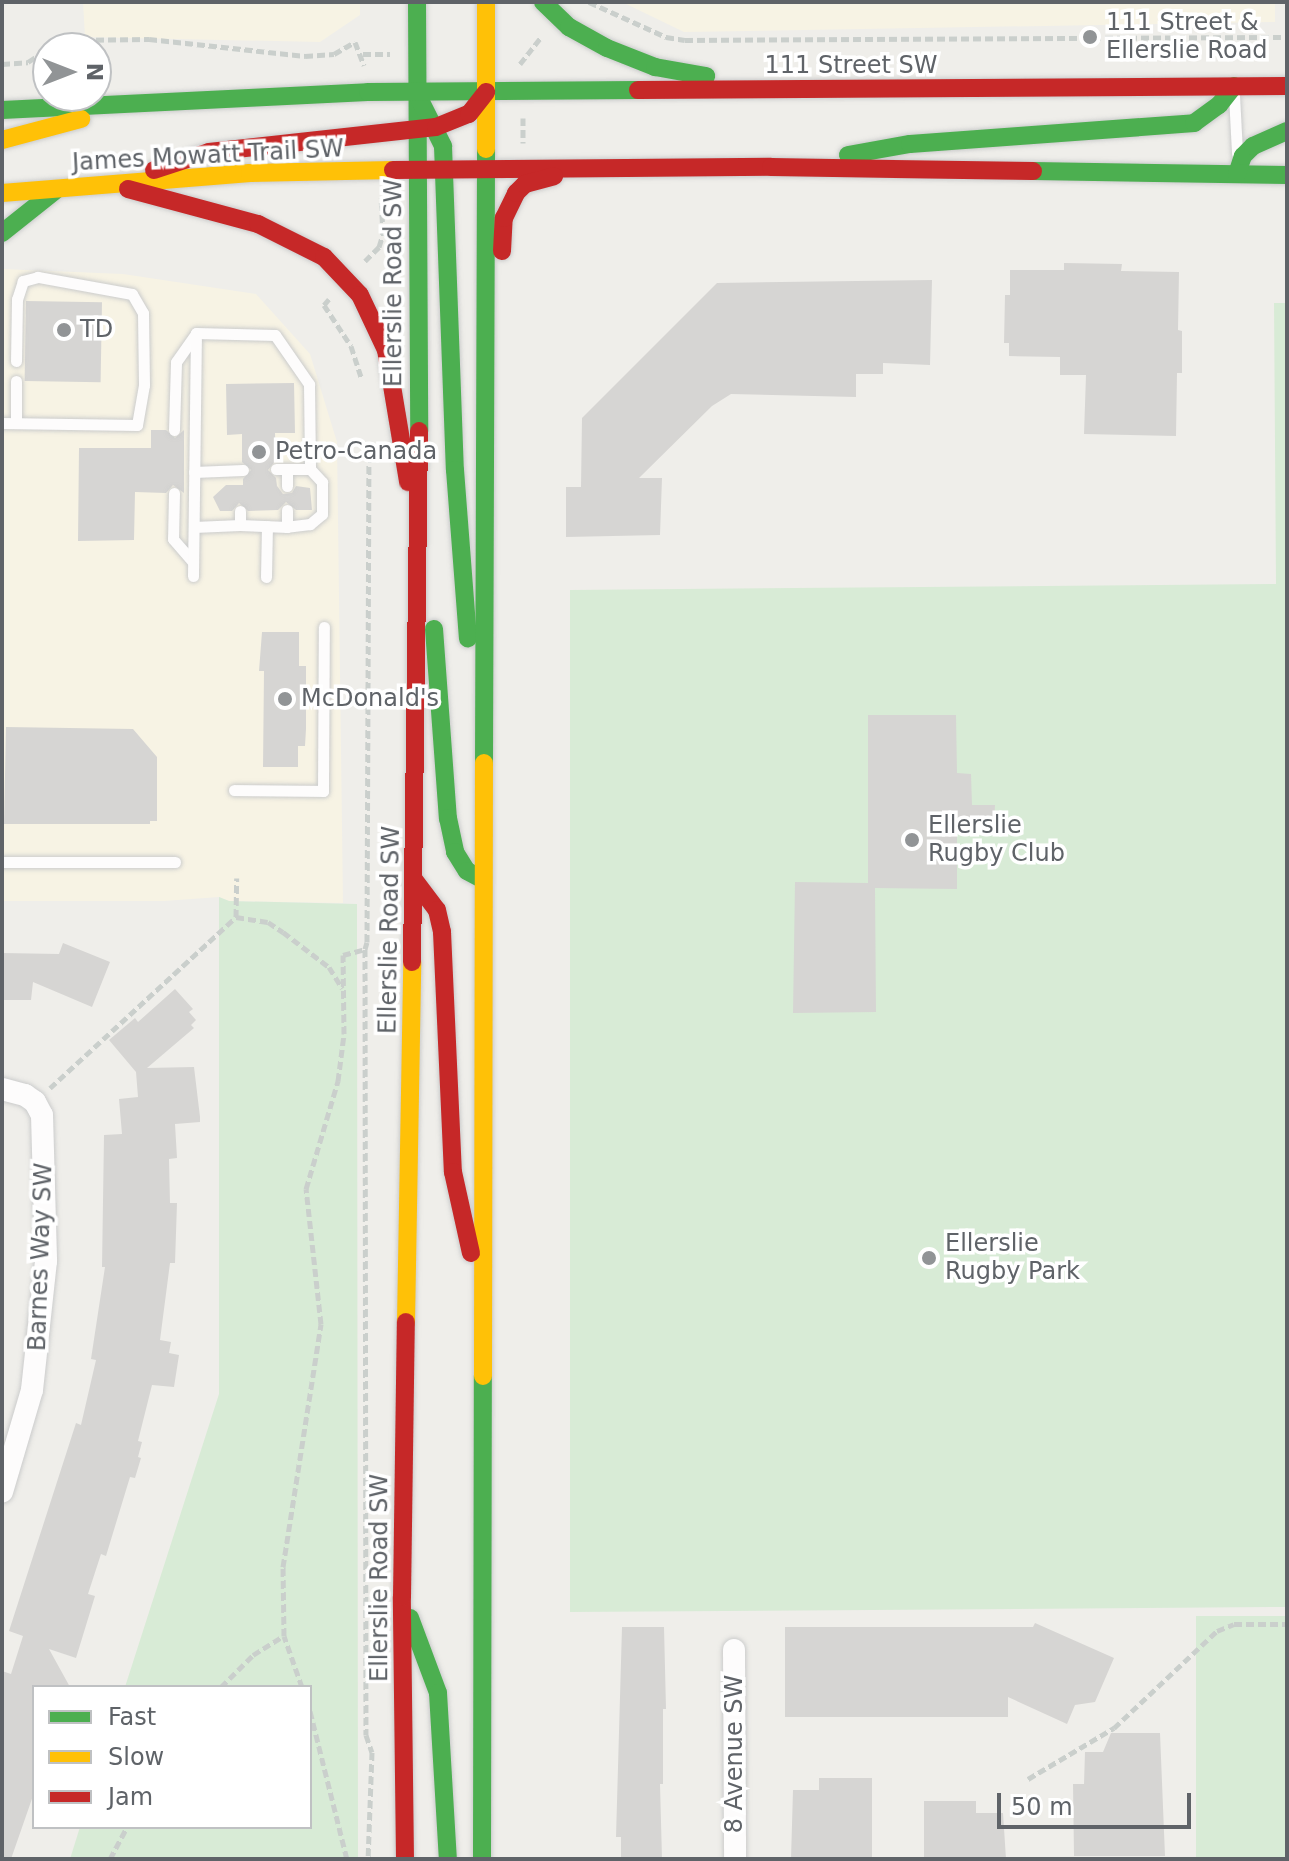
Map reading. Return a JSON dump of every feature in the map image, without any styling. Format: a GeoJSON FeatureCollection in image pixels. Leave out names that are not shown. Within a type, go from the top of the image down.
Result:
{"type":"FeatureCollection","features":[{"type":"Feature","properties":{"kind":"main road","name":"Ellerslie Road SW"},"geometry":{"type":"LineString","coordinates":[[405,1859],[402,1597],[419,578],[417,2]]}},
{"type":"Feature","properties":{"kind":"main road"},"geometry":{"type":"LineString","coordinates":[[482,1859],[486,2]]}},
{"type":"Feature","properties":{"kind":"main road"},"geometry":{"type":"LineString","coordinates":[[543,2],[569,27],[607,48],[655,67],[790,91]]}},
{"type":"Feature","properties":{"kind":"main road"},"geometry":{"type":"LineString","coordinates":[[771,167],[910,144],[1194,123],[1219,105],[1234,86]]}},
{"type":"Feature","properties":{"kind":"main road","name":"111 Street SW"},"geometry":{"type":"LineString","coordinates":[[416,93],[1287,86]]}},
{"type":"Feature","properties":{"kind":"main road"},"geometry":{"type":"LineString","coordinates":[[111,185],[209,152],[436,127],[469,114],[486,92]]}},
{"type":"Feature","properties":{"kind":"main road"},"geometry":{"type":"LineString","coordinates":[[2,110],[230,98],[416,93],[443,146],[461,578],[484,756]]}},
{"type":"Feature","properties":{"kind":"main road"},"geometry":{"type":"LineString","coordinates":[[2,140],[129,105]]}},
{"type":"Feature","properties":{"kind":"main road"},"geometry":{"type":"LineString","coordinates":[[1237,174],[1243,156],[1253,146],[1287,131]]}},
{"type":"Feature","properties":{"kind":"main road"},"geometry":{"type":"LineString","coordinates":[[417,170],[771,167],[1287,175]]}},
{"type":"Feature","properties":{"kind":"main road","name":"James Mowatt Trail SW"},"geometry":{"type":"LineString","coordinates":[[2,193],[250,173],[417,170]]}},
{"type":"Feature","properties":{"kind":"main road"},"geometry":{"type":"LineString","coordinates":[[484,756],[494,675],[501,481],[504,218],[516,193],[525,184],[573,171]]}},
{"type":"Feature","properties":{"kind":"main road"},"geometry":{"type":"LineString","coordinates":[[111,185],[258,224],[324,257],[360,295],[386,350],[395,388],[398,439],[419,526]]}},
{"type":"Feature","properties":{"kind":"main road"},"geometry":{"type":"LineString","coordinates":[[2,233],[58,189]]}},
{"type":"Feature","properties":{"kind":"main road"},"geometry":{"type":"LineString","coordinates":[[419,578],[435,635],[453,840],[467,871],[482,879]]}},
{"type":"Feature","properties":{"kind":"main road"},"geometry":{"type":"LineString","coordinates":[[415,881],[437,910],[442,932],[453,1172],[483,1312]]}},
{"type":"Feature","properties":{"kind":"main road"},"geometry":{"type":"LineString","coordinates":[[402,1597],[438,1693],[448,1859]]}},
{"type":"Feature","properties":{"kind":"street"},"geometry":{"type":"LineString","coordinates":[[2,1089],[35,1102]]}},
{"type":"Feature","properties":{"kind":"street","name":"Barnes Way SW"},"geometry":{"type":"LineString","coordinates":[[2,1492],[32,1390],[45,1290],[45,1131],[35,1102]]}},
{"type":"Feature","properties":{"kind":"street","name":"8 Avenue SW"},"geometry":{"type":"LineString","coordinates":[[734,1650],[735,1859]]}},
{"type":"Feature","properties":{"kind":"lane"},"geometry":{"type":"LineString","coordinates":[[1234,86],[1237,174]]}},
{"type":"Feature","properties":{"kind":"lane"},"geometry":{"type":"LineString","coordinates":[[2,423],[137,425],[144,385],[143,313],[132,294],[38,277],[23,281],[17,299],[16,361]]}},
{"type":"Feature","properties":{"kind":"lane"},"geometry":{"type":"LineString","coordinates":[[174,430],[176,362],[196,333]]}},
{"type":"Feature","properties":{"kind":"lane"},"geometry":{"type":"LineString","coordinates":[[194,527],[287,527],[310,524],[322,514],[322,482],[310,469],[309,384],[275,335],[196,333]]}},
{"type":"Feature","properties":{"kind":"lane"},"geometry":{"type":"LineString","coordinates":[[193,576],[196,333]]}},
{"type":"Feature","properties":{"kind":"lane"},"geometry":{"type":"LineString","coordinates":[[16,381],[16,423]]}},
{"type":"Feature","properties":{"kind":"lane"},"geometry":{"type":"LineString","coordinates":[[287,486],[281,469],[310,469]]}},
{"type":"Feature","properties":{"kind":"lane"},"geometry":{"type":"LineString","coordinates":[[194,472],[241,470],[239,485]]}},
{"type":"Feature","properties":{"kind":"lane"},"geometry":{"type":"LineString","coordinates":[[174,493],[173,539],[193,562]]}},
{"type":"Feature","properties":{"kind":"lane"},"geometry":{"type":"LineString","coordinates":[[287,510],[287,527]]}},
{"type":"Feature","properties":{"kind":"lane"},"geometry":{"type":"LineString","coordinates":[[240,511],[240,525]]}},
{"type":"Feature","properties":{"kind":"lane"},"geometry":{"type":"LineString","coordinates":[[266,577],[267,526]]}},
{"type":"Feature","properties":{"kind":"lane"},"geometry":{"type":"LineString","coordinates":[[234,790],[323,791],[324,627]]}},
{"type":"Feature","properties":{"kind":"lane"},"geometry":{"type":"LineString","coordinates":[[2,862],[175,862]]}},
{"type":"Feature","properties":{"kind":"path"},"geometry":{"type":"LineString","coordinates":[[589,2],[666,37],[685,40],[1287,37]]}},
{"type":"Feature","properties":{"kind":"path"},"geometry":{"type":"LineString","coordinates":[[520,62],[549,29]]}},
{"type":"Feature","properties":{"kind":"path"},"geometry":{"type":"LineString","coordinates":[[112,39],[149,39],[305,56],[334,54],[355,42],[363,54]]}},
{"type":"Feature","properties":{"kind":"path"},"geometry":{"type":"LineString","coordinates":[[2,64],[32,59]]}},
{"type":"Feature","properties":{"kind":"path"},"geometry":{"type":"LineString","coordinates":[[355,270],[379,247],[383,234],[382,212]]}},
{"type":"Feature","properties":{"kind":"path"},"geometry":{"type":"LineString","coordinates":[[338,289],[324,305],[351,346],[363,385]]}},
{"type":"Feature","properties":{"kind":"path"},"geometry":{"type":"LineString","coordinates":[[368,427],[366,1735],[372,1752],[368,1859]]}},
{"type":"Feature","properties":{"kind":"path"},"geometry":{"type":"LineString","coordinates":[[35,1102],[236,917],[237,878]]}},
{"type":"Feature","properties":{"kind":"path"},"geometry":{"type":"LineString","coordinates":[[236,917],[268,922],[291,937],[329,967],[343,990]]}},
{"type":"Feature","properties":{"kind":"path"},"geometry":{"type":"LineString","coordinates":[[301,1685],[284,1636],[283,1567],[321,1324],[306,1189],[338,1081],[344,1034],[343,955],[365,949]]}},
{"type":"Feature","properties":{"kind":"path"},"geometry":{"type":"LineString","coordinates":[[1028,1779],[1114,1728],[1217,1631],[1234,1624],[1287,1624]]}},
{"type":"Feature","properties":{"kind":"path"},"geometry":{"type":"LineString","coordinates":[[223,1685],[253,1655],[284,1636]]}},
{"type":"Feature","properties":{"kind":"path"},"geometry":{"type":"LineString","coordinates":[[312,1719],[347,1859]]}},
{"type":"Feature","properties":{"kind":"path"},"geometry":{"type":"LineString","coordinates":[[110,1859],[126,1829]]}},
{"type":"Feature","properties":{"kind":"shaded area"},"geometry":{"type":"Polygon","coordinates":[[[83,2],[360,2],[360,15],[320,42],[112,38],[112,32],[85,32],[83,2]]]}},
{"type":"Feature","properties":{"kind":"shaded area"},"geometry":{"type":"Polygon","coordinates":[[[622,2],[1275,2],[1275,22],[684,32],[622,2]]]}},
{"type":"Feature","properties":{"kind":"shaded area"},"geometry":{"type":"Polygon","coordinates":[[[2,269],[123,274],[256,294],[310,354],[337,442],[343,903],[229,901],[219,897],[164,901],[2,901],[2,269]]]}},
{"type":"Feature","properties":{"kind":"green space","name":"Ellerslie Rugby Park"},"geometry":{"type":"Polygon","coordinates":[[[1274,303],[1287,303],[1287,1607],[570,1612],[570,590],[1276,584],[1274,303]]]}},
{"type":"Feature","properties":{"kind":"green space"},"geometry":{"type":"Polygon","coordinates":[[[219,897],[229,901],[357,904],[358,1859],[70,1859],[79,1829],[312,1829],[312,1685],[126,1685],[219,1394],[219,897]]]}},
{"type":"Feature","properties":{"kind":"green space"},"geometry":{"type":"Polygon","coordinates":[[[1196,1616],[1287,1616],[1287,1859],[1196,1859],[1196,1616]]]}},
{"type":"Feature","properties":{"kind":"building"},"geometry":{"type":"Polygon","coordinates":[[[1064,263],[1122,264],[1121,271],[1179,272],[1178,330],[1182,331],[1182,373],[1177,373],[1176,436],[1084,434],[1086,375],[1060,375],[1060,357],[1009,356],[1009,343],[1004,343],[1005,295],[1010,295],[1010,270],[1064,270],[1064,263]]]}},
{"type":"Feature","properties":{"kind":"building"},"geometry":{"type":"Polygon","coordinates":[[[932,280],[930,365],[883,363],[883,374],[856,374],[856,397],[731,394],[712,406],[639,478],[662,478],[660,535],[566,537],[566,487],[581,487],[582,418],[717,283],[932,280]]]}},
{"type":"Feature","properties":{"kind":"building","name":"TD"},"geometry":{"type":"Polygon","coordinates":[[[26,301],[102,302],[101,382],[25,381],[26,301]]]}},
{"type":"Feature","properties":{"kind":"building","name":"Petro-Canada"},"geometry":{"type":"Polygon","coordinates":[[[294,383],[295,433],[275,433],[276,460],[268,470],[276,478],[283,494],[292,493],[296,486],[310,488],[312,510],[296,510],[286,502],[278,510],[248,511],[239,503],[232,511],[220,511],[213,497],[226,485],[243,485],[243,479],[251,470],[242,462],[242,434],[227,435],[226,384],[294,383]]]}},
{"type":"Feature","properties":{"kind":"building"},"geometry":{"type":"Polygon","coordinates":[[[151,430],[166,430],[175,438],[184,430],[184,493],[173,485],[166,493],[135,492],[134,540],[78,541],[79,448],[151,448],[151,430]]]}},
{"type":"Feature","properties":{"kind":"building","name":"McDonald's"},"geometry":{"type":"Polygon","coordinates":[[[262,632],[299,632],[299,666],[306,666],[306,729],[305,746],[298,746],[298,767],[263,767],[264,671],[259,671],[262,632]]]}},
{"type":"Feature","properties":{"kind":"building","name":"Ellerslie Rugby Club"},"geometry":{"type":"Polygon","coordinates":[[[868,715],[956,715],[957,773],[971,774],[972,805],[995,805],[994,826],[957,825],[957,889],[875,888],[876,1012],[793,1013],[795,882],[868,883],[868,715]]]}},
{"type":"Feature","properties":{"kind":"building"},"geometry":{"type":"Polygon","coordinates":[[[6,727],[133,729],[157,757],[157,821],[150,821],[150,824],[4,824],[6,727]]]}},
{"type":"Feature","properties":{"kind":"building"},"geometry":{"type":"Polygon","coordinates":[[[63,943],[110,962],[92,1007],[33,982],[31,1000],[2,1000],[2,953],[59,954],[63,943]]]}},
{"type":"Feature","properties":{"kind":"building"},"geometry":{"type":"Polygon","coordinates":[[[175,989],[193,1009],[189,1012],[196,1020],[191,1025],[194,1028],[147,1068],[194,1067],[200,1117],[200,1122],[175,1124],[177,1158],[169,1159],[170,1203],[177,1203],[175,1263],[170,1263],[160,1340],[171,1342],[169,1353],[179,1355],[174,1387],[152,1385],[138,1441],[142,1442],[138,1457],[141,1458],[135,1478],[130,1477],[106,1556],[101,1554],[88,1594],[95,1596],[76,1658],[49,1649],[69,1685],[32,1685],[32,1799],[11,1859],[2,1859],[2,1671],[11,1674],[23,1636],[9,1631],[76,1423],[81,1425],[96,1360],[91,1359],[105,1267],[102,1267],[104,1135],[122,1134],[119,1099],[138,1097],[136,1072],[109,1040],[135,1018],[138,1022],[175,989]]]}},
{"type":"Feature","properties":{"kind":"building"},"geometry":{"type":"Polygon","coordinates":[[[1035,1623],[1114,1658],[1095,1702],[1075,1705],[1067,1724],[1008,1697],[1008,1717],[785,1717],[785,1627],[1033,1627],[1035,1623]]]}},
{"type":"Feature","properties":{"kind":"building"},"geometry":{"type":"Polygon","coordinates":[[[622,1627],[664,1627],[666,1709],[663,1709],[663,1784],[660,1784],[662,1859],[621,1859],[621,1837],[616,1837],[622,1627]]]}},
{"type":"Feature","properties":{"kind":"building"},"geometry":{"type":"Polygon","coordinates":[[[1111,1733],[1160,1733],[1165,1856],[1074,1856],[1073,1784],[1084,1784],[1085,1752],[1103,1752],[1111,1733]]]}},
{"type":"Feature","properties":{"kind":"building"},"geometry":{"type":"Polygon","coordinates":[[[819,1778],[872,1778],[872,1859],[791,1859],[793,1790],[819,1790],[819,1778]]]}},
{"type":"Feature","properties":{"kind":"building"},"geometry":{"type":"Polygon","coordinates":[[[924,1801],[976,1801],[976,1813],[1003,1813],[1006,1859],[924,1859],[924,1801]]]}},
{"type":"Feature","properties":{"kind":"traffic: fast"},"geometry":{"type":"LineString","coordinates":[[417,2],[419,431]]}},
{"type":"Feature","properties":{"kind":"traffic: fast"},"geometry":{"type":"LineString","coordinates":[[543,2],[569,27],[607,48],[655,67],[706,76]]}},
{"type":"Feature","properties":{"kind":"traffic: fast"},"geometry":{"type":"LineString","coordinates":[[848,155],[910,144],[1194,123],[1219,105],[1234,86]]}},
{"type":"Feature","properties":{"kind":"traffic: fast"},"geometry":{"type":"LineString","coordinates":[[2,110],[368,92],[638,90]]}},
{"type":"Feature","properties":{"kind":"traffic: fast"},"geometry":{"type":"LineString","coordinates":[[419,98],[443,146],[455,470],[468,639]]}},
{"type":"Feature","properties":{"kind":"traffic: fast"},"geometry":{"type":"LineString","coordinates":[[1237,174],[1243,156],[1253,146],[1287,131]]}},
{"type":"Feature","properties":{"kind":"traffic: fast"},"geometry":{"type":"LineString","coordinates":[[484,763],[486,149]]}},
{"type":"Feature","properties":{"kind":"traffic: fast"},"geometry":{"type":"LineString","coordinates":[[1033,171],[1287,175]]}},
{"type":"Feature","properties":{"kind":"traffic: fast"},"geometry":{"type":"LineString","coordinates":[[2,233],[56,190]]}},
{"type":"Feature","properties":{"kind":"traffic: fast"},"geometry":{"type":"LineString","coordinates":[[434,629],[448,818],[455,852],[467,871],[482,879]]}},
{"type":"Feature","properties":{"kind":"traffic: fast"},"geometry":{"type":"LineString","coordinates":[[482,1859],[483,1376]]}},
{"type":"Feature","properties":{"kind":"traffic: fast"},"geometry":{"type":"LineString","coordinates":[[410,1618],[438,1693],[448,1859]]}},
{"type":"Feature","properties":{"kind":"traffic: slow"},"geometry":{"type":"LineString","coordinates":[[486,2],[486,149]]}},
{"type":"Feature","properties":{"kind":"traffic: slow"},"geometry":{"type":"LineString","coordinates":[[2,140],[81,119]]}},
{"type":"Feature","properties":{"kind":"traffic: slow"},"geometry":{"type":"LineString","coordinates":[[2,193],[250,173],[393,170]]}},
{"type":"Feature","properties":{"kind":"traffic: slow"},"geometry":{"type":"LineString","coordinates":[[483,1376],[484,763]]}},
{"type":"Feature","properties":{"kind":"traffic: slow"},"geometry":{"type":"LineString","coordinates":[[406,1322],[412,962]]}},
{"type":"Feature","properties":{"kind":"traffic: jam"},"geometry":{"type":"LineString","coordinates":[[638,90],[1287,86]]}},
{"type":"Feature","properties":{"kind":"traffic: jam"},"geometry":{"type":"LineString","coordinates":[[154,170],[209,152],[436,127],[469,114],[486,92]]}},
{"type":"Feature","properties":{"kind":"traffic: jam"},"geometry":{"type":"LineString","coordinates":[[393,170],[771,167],[1033,171]]}},
{"type":"Feature","properties":{"kind":"traffic: jam"},"geometry":{"type":"LineString","coordinates":[[502,251],[504,218],[516,193],[525,184],[554,176]]}},
{"type":"Feature","properties":{"kind":"traffic: jam"},"geometry":{"type":"LineString","coordinates":[[128,189],[258,224],[324,257],[360,295],[386,350],[408,482]]}},
{"type":"Feature","properties":{"kind":"traffic: jam"},"geometry":{"type":"LineString","coordinates":[[412,962],[419,431]]}},
{"type":"Feature","properties":{"kind":"traffic: jam"},"geometry":{"type":"LineString","coordinates":[[415,881],[437,910],[442,932],[453,1172],[471,1253]]}},
{"type":"Feature","properties":{"kind":"traffic: jam"},"geometry":{"type":"LineString","coordinates":[[405,1859],[402,1597],[406,1322]]}},
{"type":"Feature","properties":{"kind":"place","name":"111 Street & Ellerslie Road"},"geometry":{"type":"Point","coordinates":[1090,37]}},
{"type":"Feature","properties":{"kind":"place","name":"TD"},"geometry":{"type":"Point","coordinates":[64,330]}},
{"type":"Feature","properties":{"kind":"place","name":"Petro-Canada"},"geometry":{"type":"Point","coordinates":[259,452]}},
{"type":"Feature","properties":{"kind":"place","name":"McDonald's"},"geometry":{"type":"Point","coordinates":[285,699]}},
{"type":"Feature","properties":{"kind":"place","name":"Ellerslie Rugby Club"},"geometry":{"type":"Point","coordinates":[912,840]}},
{"type":"Feature","properties":{"kind":"place","name":"Ellerslie Rugby Park"},"geometry":{"type":"Point","coordinates":[929,1258]}}]}
